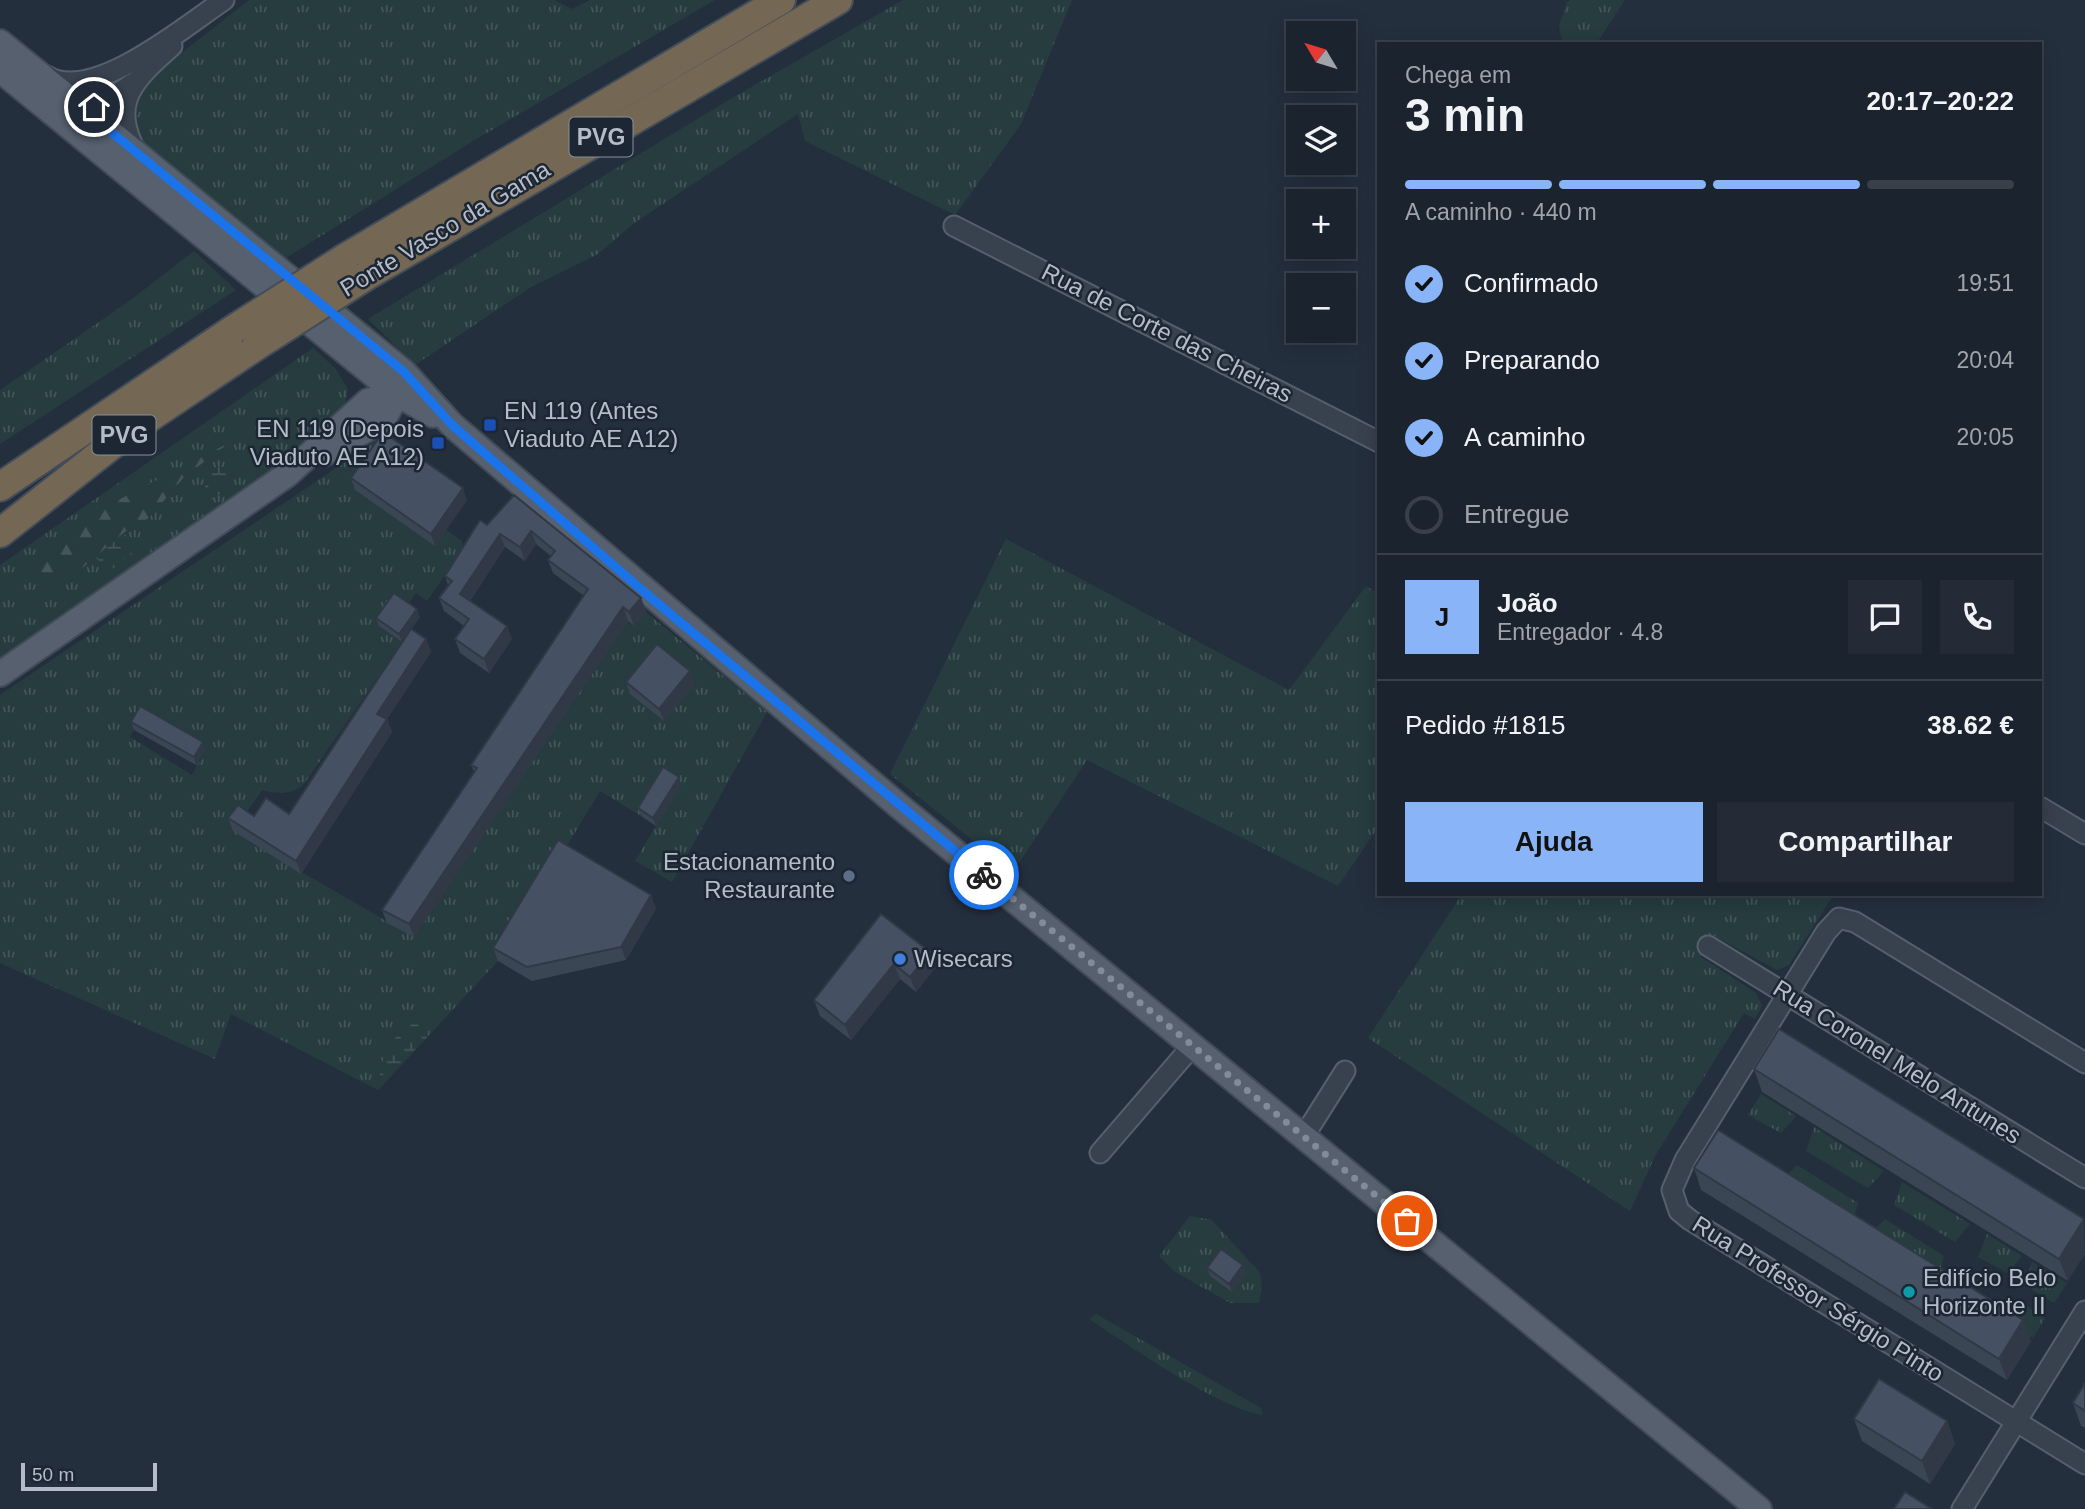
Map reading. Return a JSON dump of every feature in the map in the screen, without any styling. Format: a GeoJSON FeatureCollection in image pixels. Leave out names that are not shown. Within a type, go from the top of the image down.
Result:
{"type":"FeatureCollection","features":[{"type":"Feature","properties":{"kind":"highway","name":"Ponte Vasco da Gama"},"geometry":{"type":"LineString","coordinates":[[0,487],[245,337],[781,0]]}},
{"type":"Feature","properties":{"kind":"highway","name":"Ponte Vasco da Gama"},"geometry":{"type":"LineString","coordinates":[[355,267],[838,0]]}},
{"type":"Feature","properties":{"kind":"highway","name":"Ponte Vasco da Gama"},"geometry":{"type":"LineString","coordinates":[[0,533],[245,337]]}},
{"type":"Feature","properties":{"kind":"main road"},"geometry":{"type":"LineString","coordinates":[[0,42],[82,108],[899,806],[1759,1509]]}},
{"type":"Feature","properties":{"kind":"main road"},"geometry":{"type":"LineString","coordinates":[[0,70],[331,341],[403,385]]}},
{"type":"Feature","properties":{"kind":"main road"},"geometry":{"type":"LineString","coordinates":[[331,341],[350,366],[356,384],[355,405],[342,425]]}},
{"type":"Feature","properties":{"kind":"main road"},"geometry":{"type":"LineString","coordinates":[[288,474],[368,401],[403,385]]}},
{"type":"Feature","properties":{"kind":"main road"},"geometry":{"type":"LineString","coordinates":[[0,674],[288,474],[383,420],[403,385]]}},
{"type":"Feature","properties":{"kind":"street"},"geometry":{"type":"LineString","coordinates":[[95,148],[86,134],[82,108],[89,88],[226,0]]}},
{"type":"Feature","properties":{"kind":"street"},"geometry":{"type":"LineString","coordinates":[[0,59],[56,102],[82,108],[94,107],[114,98],[226,0]]}},
{"type":"Feature","properties":{"kind":"street"},"geometry":{"type":"LineString","coordinates":[[29,65],[65,83],[86,82],[113,71]]}},
{"type":"Feature","properties":{"kind":"street"},"geometry":{"type":"LineString","coordinates":[[138,156],[126,129],[124,116],[127,95],[140,75]]}},
{"type":"Feature","properties":{"kind":"street","name":"Rua de Corte das Cheiras"},"geometry":{"type":"LineString","coordinates":[[954,226],[1377,441]]}},
{"type":"Feature","properties":{"kind":"street"},"geometry":{"type":"LineString","coordinates":[[2042,808],[2085,834]]}},
{"type":"Feature","properties":{"kind":"street","name":"Rua Professor Sérgio Pinto"},"geometry":{"type":"LineString","coordinates":[[2085,1063],[1855,922],[1839,918],[1832,924],[1788,994],[1674,1179],[1671,1189],[1675,1205],[1690,1220],[2085,1464]]}},
{"type":"Feature","properties":{"kind":"street","name":"Rua Coronel Melo Antunes"},"geometry":{"type":"LineString","coordinates":[[1708,946],[2085,1178]]}},
{"type":"Feature","properties":{"kind":"street"},"geometry":{"type":"LineString","coordinates":[[1100,1153],[1193,1045]]}},
{"type":"Feature","properties":{"kind":"street"},"geometry":{"type":"LineString","coordinates":[[1304,1136],[1345,1071]]}},
{"type":"Feature","properties":{"kind":"street"},"geometry":{"type":"LineString","coordinates":[[1962,1509],[2085,1311]]}},
{"type":"Feature","properties":{"kind":"green space"},"geometry":{"type":"Polygon","coordinates":[[[249,0],[554,0],[572,9],[590,0],[715,0],[473,141],[273,266],[138,156],[130,108],[147,80],[249,0]]]}},
{"type":"Feature","properties":{"kind":"green space"},"geometry":{"type":"Polygon","coordinates":[[[903,0],[1072,0],[1021,124],[955,215],[805,141],[798,114],[633,224],[598,254],[531,287],[415,365],[368,319],[722,104],[903,0]]]}},
{"type":"Feature","properties":{"kind":"green space"},"geometry":{"type":"Polygon","coordinates":[[[1625,0],[1597,42],[1562,42],[1559,26],[1567,2],[1625,0]]]}},
{"type":"Feature","properties":{"kind":"green space"},"geometry":{"type":"Polygon","coordinates":[[[194,251],[236,290],[0,444],[0,390],[128,302],[194,251]]]}},
{"type":"Feature","properties":{"kind":"green space"},"geometry":{"type":"Polygon","coordinates":[[[313,348],[335,368],[348,389],[345,406],[319,439],[129,569],[0,664],[0,565],[313,348]]]}},
{"type":"Feature","properties":{"kind":"green space"},"geometry":{"type":"Polygon","coordinates":[[[376,441],[387,444],[355,490],[435,545],[446,530],[462,541],[464,548],[427,601],[416,593],[406,607],[379,626],[402,642],[304,784],[284,793],[262,790],[234,831],[248,841],[414,937],[627,622],[634,626],[646,612],[767,712],[672,882],[635,861],[681,784],[641,816],[600,791],[498,961],[378,1090],[231,1014],[215,1059],[0,963],[0,695],[376,441]],[[143,714],[130,737],[192,775],[205,749],[143,714]]]}},
{"type":"Feature","properties":{"kind":"green space"},"geometry":{"type":"Polygon","coordinates":[[[229,443],[184,477],[149,518],[127,530],[81,569],[65,576],[40,572],[51,549],[83,518],[229,443]]]}},
{"type":"Feature","properties":{"kind":"green space"},"geometry":{"type":"Polygon","coordinates":[[[219,467],[225,467],[231,478],[221,493],[210,500],[204,492],[207,477],[219,467]]]}},
{"type":"Feature","properties":{"kind":"green space"},"geometry":{"type":"Polygon","coordinates":[[[124,533],[130,541],[133,553],[114,568],[104,567],[96,558],[124,533]]]}},
{"type":"Feature","properties":{"kind":"green space"},"geometry":{"type":"Polygon","coordinates":[[[1006,539],[1289,690],[1366,586],[1377,593],[1377,829],[1338,886],[1087,760],[1013,872],[890,774],[1006,539]]]}},
{"type":"Feature","properties":{"kind":"green space"},"geometry":{"type":"Polygon","coordinates":[[[1461,896],[1833,896],[1789,965],[1777,970],[1714,936],[1701,957],[1756,993],[1762,1006],[1755,1019],[1744,1013],[1655,1156],[1630,1211],[1368,1038],[1461,896]]]}},
{"type":"Feature","properties":{"kind":"green space"},"geometry":{"type":"Polygon","coordinates":[[[424,1017],[443,1020],[378,1090],[382,1064],[389,1046],[403,1031],[424,1017]]]}},
{"type":"Feature","properties":{"kind":"green space"},"geometry":{"type":"Polygon","coordinates":[[[1761,1094],[1796,1116],[1781,1133],[1748,1115],[1761,1094]]]}},
{"type":"Feature","properties":{"kind":"green space"},"geometry":{"type":"Polygon","coordinates":[[[1814,1127],[1884,1171],[1868,1188],[1806,1151],[1814,1127]]]}},
{"type":"Feature","properties":{"kind":"green space"},"geometry":{"type":"Polygon","coordinates":[[[1797,1165],[1858,1203],[1851,1226],[1780,1182],[1797,1165]]]}},
{"type":"Feature","properties":{"kind":"green space"},"geometry":{"type":"Polygon","coordinates":[[[1902,1182],[1970,1224],[1955,1242],[1894,1205],[1902,1182]]]}},
{"type":"Feature","properties":{"kind":"green space"},"geometry":{"type":"Polygon","coordinates":[[[1190,1216],[1212,1220],[1260,1273],[1262,1287],[1259,1303],[1230,1303],[1174,1271],[1159,1256],[1190,1216]]]}},
{"type":"Feature","properties":{"kind":"green space"},"geometry":{"type":"Polygon","coordinates":[[[1885,1219],[1944,1256],[1937,1280],[1868,1237],[1885,1219]]]}},
{"type":"Feature","properties":{"kind":"green space"},"geometry":{"type":"Polygon","coordinates":[[[1987,1234],[2022,1256],[2008,1273],[1978,1257],[1987,1234]]]}},
{"type":"Feature","properties":{"kind":"green space"},"geometry":{"type":"Polygon","coordinates":[[[2032,1262],[2067,1283],[2054,1303],[2024,1285],[2032,1262]]]}},
{"type":"Feature","properties":{"kind":"green space"},"geometry":{"type":"Polygon","coordinates":[[[2015,1299],[2045,1318],[2033,1338],[1998,1317],[2015,1299]]]}},
{"type":"Feature","properties":{"kind":"green space"},"geometry":{"type":"Polygon","coordinates":[[[1096,1314],[1261,1408],[1263,1415],[1244,1410],[1199,1389],[1089,1319],[1096,1314]]]}},
{"type":"Feature","properties":{"kind":"building"},"geometry":{"type":"Polygon","coordinates":[[[383,432],[463,488],[431,534],[351,478],[383,432]]]}},
{"type":"Feature","properties":{"kind":"building"},"geometry":{"type":"Polygon","coordinates":[[[514,495],[641,598],[629,612],[623,607],[409,924],[382,910],[477,768],[471,765],[588,589],[548,560],[555,551],[531,531],[520,547],[500,534],[460,594],[507,626],[484,659],[455,639],[469,619],[439,598],[452,581],[445,576],[480,520],[487,525],[514,495]]]}},
{"type":"Feature","properties":{"kind":"building"},"geometry":{"type":"Polygon","coordinates":[[[394,593],[417,609],[399,634],[376,618],[394,593]]]}},
{"type":"Feature","properties":{"kind":"building"},"geometry":{"type":"Polygon","coordinates":[[[411,629],[426,639],[377,714],[387,719],[296,861],[228,818],[238,805],[254,816],[266,798],[289,814],[411,629]]]}},
{"type":"Feature","properties":{"kind":"building"},"geometry":{"type":"Polygon","coordinates":[[[657,644],[690,671],[659,709],[626,682],[657,644]]]}},
{"type":"Feature","properties":{"kind":"building"},"geometry":{"type":"Polygon","coordinates":[[[140,706],[203,742],[194,757],[131,722],[140,706]]]}},
{"type":"Feature","properties":{"kind":"building"},"geometry":{"type":"Polygon","coordinates":[[[663,767],[679,777],[653,818],[638,808],[663,767]]]}},
{"type":"Feature","properties":{"kind":"building"},"geometry":{"type":"Polygon","coordinates":[[[558,840],[651,895],[621,947],[527,967],[493,948],[558,840]]]}},
{"type":"Feature","properties":{"kind":"building"},"geometry":{"type":"Polygon","coordinates":[[[881,914],[930,952],[910,977],[894,964],[845,1025],[814,1000],[881,914]]]}},
{"type":"Feature","properties":{"kind":"building"},"geometry":{"type":"Polygon","coordinates":[[[1779,1029],[2084,1219],[2059,1259],[1754,1069],[1779,1029]]]}},
{"type":"Feature","properties":{"kind":"building"},"geometry":{"type":"Polygon","coordinates":[[[1718,1130],[2023,1320],[1999,1359],[1694,1168],[1718,1130]]]}},
{"type":"Feature","properties":{"kind":"building"},"geometry":{"type":"Polygon","coordinates":[[[1221,1249],[1243,1265],[1229,1284],[1207,1268],[1221,1249]]]}},
{"type":"Feature","properties":{"kind":"building"},"geometry":{"type":"Polygon","coordinates":[[[1879,1379],[1947,1421],[1922,1461],[1854,1419],[1879,1379]]]}},
{"type":"Feature","properties":{"kind":"building"},"geometry":{"type":"Polygon","coordinates":[[[2085,1383],[2085,1411],[2073,1403],[2085,1383]]]}},
{"type":"Feature","properties":{"kind":"building"},"geometry":{"type":"Polygon","coordinates":[[[1905,1492],[1932,1509],[1894,1509],[1905,1492]]]}},
{"type":"Feature","properties":{"kind":"way so far"},"geometry":{"type":"LineString","coordinates":[[984,875],[1407,1221]]}},
{"type":"Feature","properties":{"kind":"place","name":"EN 119 (Antes Viaduto AE A12)"},"geometry":{"type":"Point","coordinates":[490,425]}},
{"type":"Feature","properties":{"kind":"place","name":"EN 119 (Depois Viaduto AE A12)"},"geometry":{"type":"Point","coordinates":[438,443]}},
{"type":"Feature","properties":{"kind":"place","name":"Estacionamento Restaurante"},"geometry":{"type":"Point","coordinates":[849,876]}},
{"type":"Feature","properties":{"kind":"place","name":"Wisecars"},"geometry":{"type":"Point","coordinates":[900,959]}},
{"type":"Feature","properties":{"kind":"place","name":"Edifício Belo Horizonte II"},"geometry":{"type":"Point","coordinates":[1909,1292]}},
{"type":"Feature","properties":{"kind":"route"},"geometry":{"type":"LineString","coordinates":[[94,107],[82,108],[404,372],[452,425],[650,597],[984,875]]}}]}
